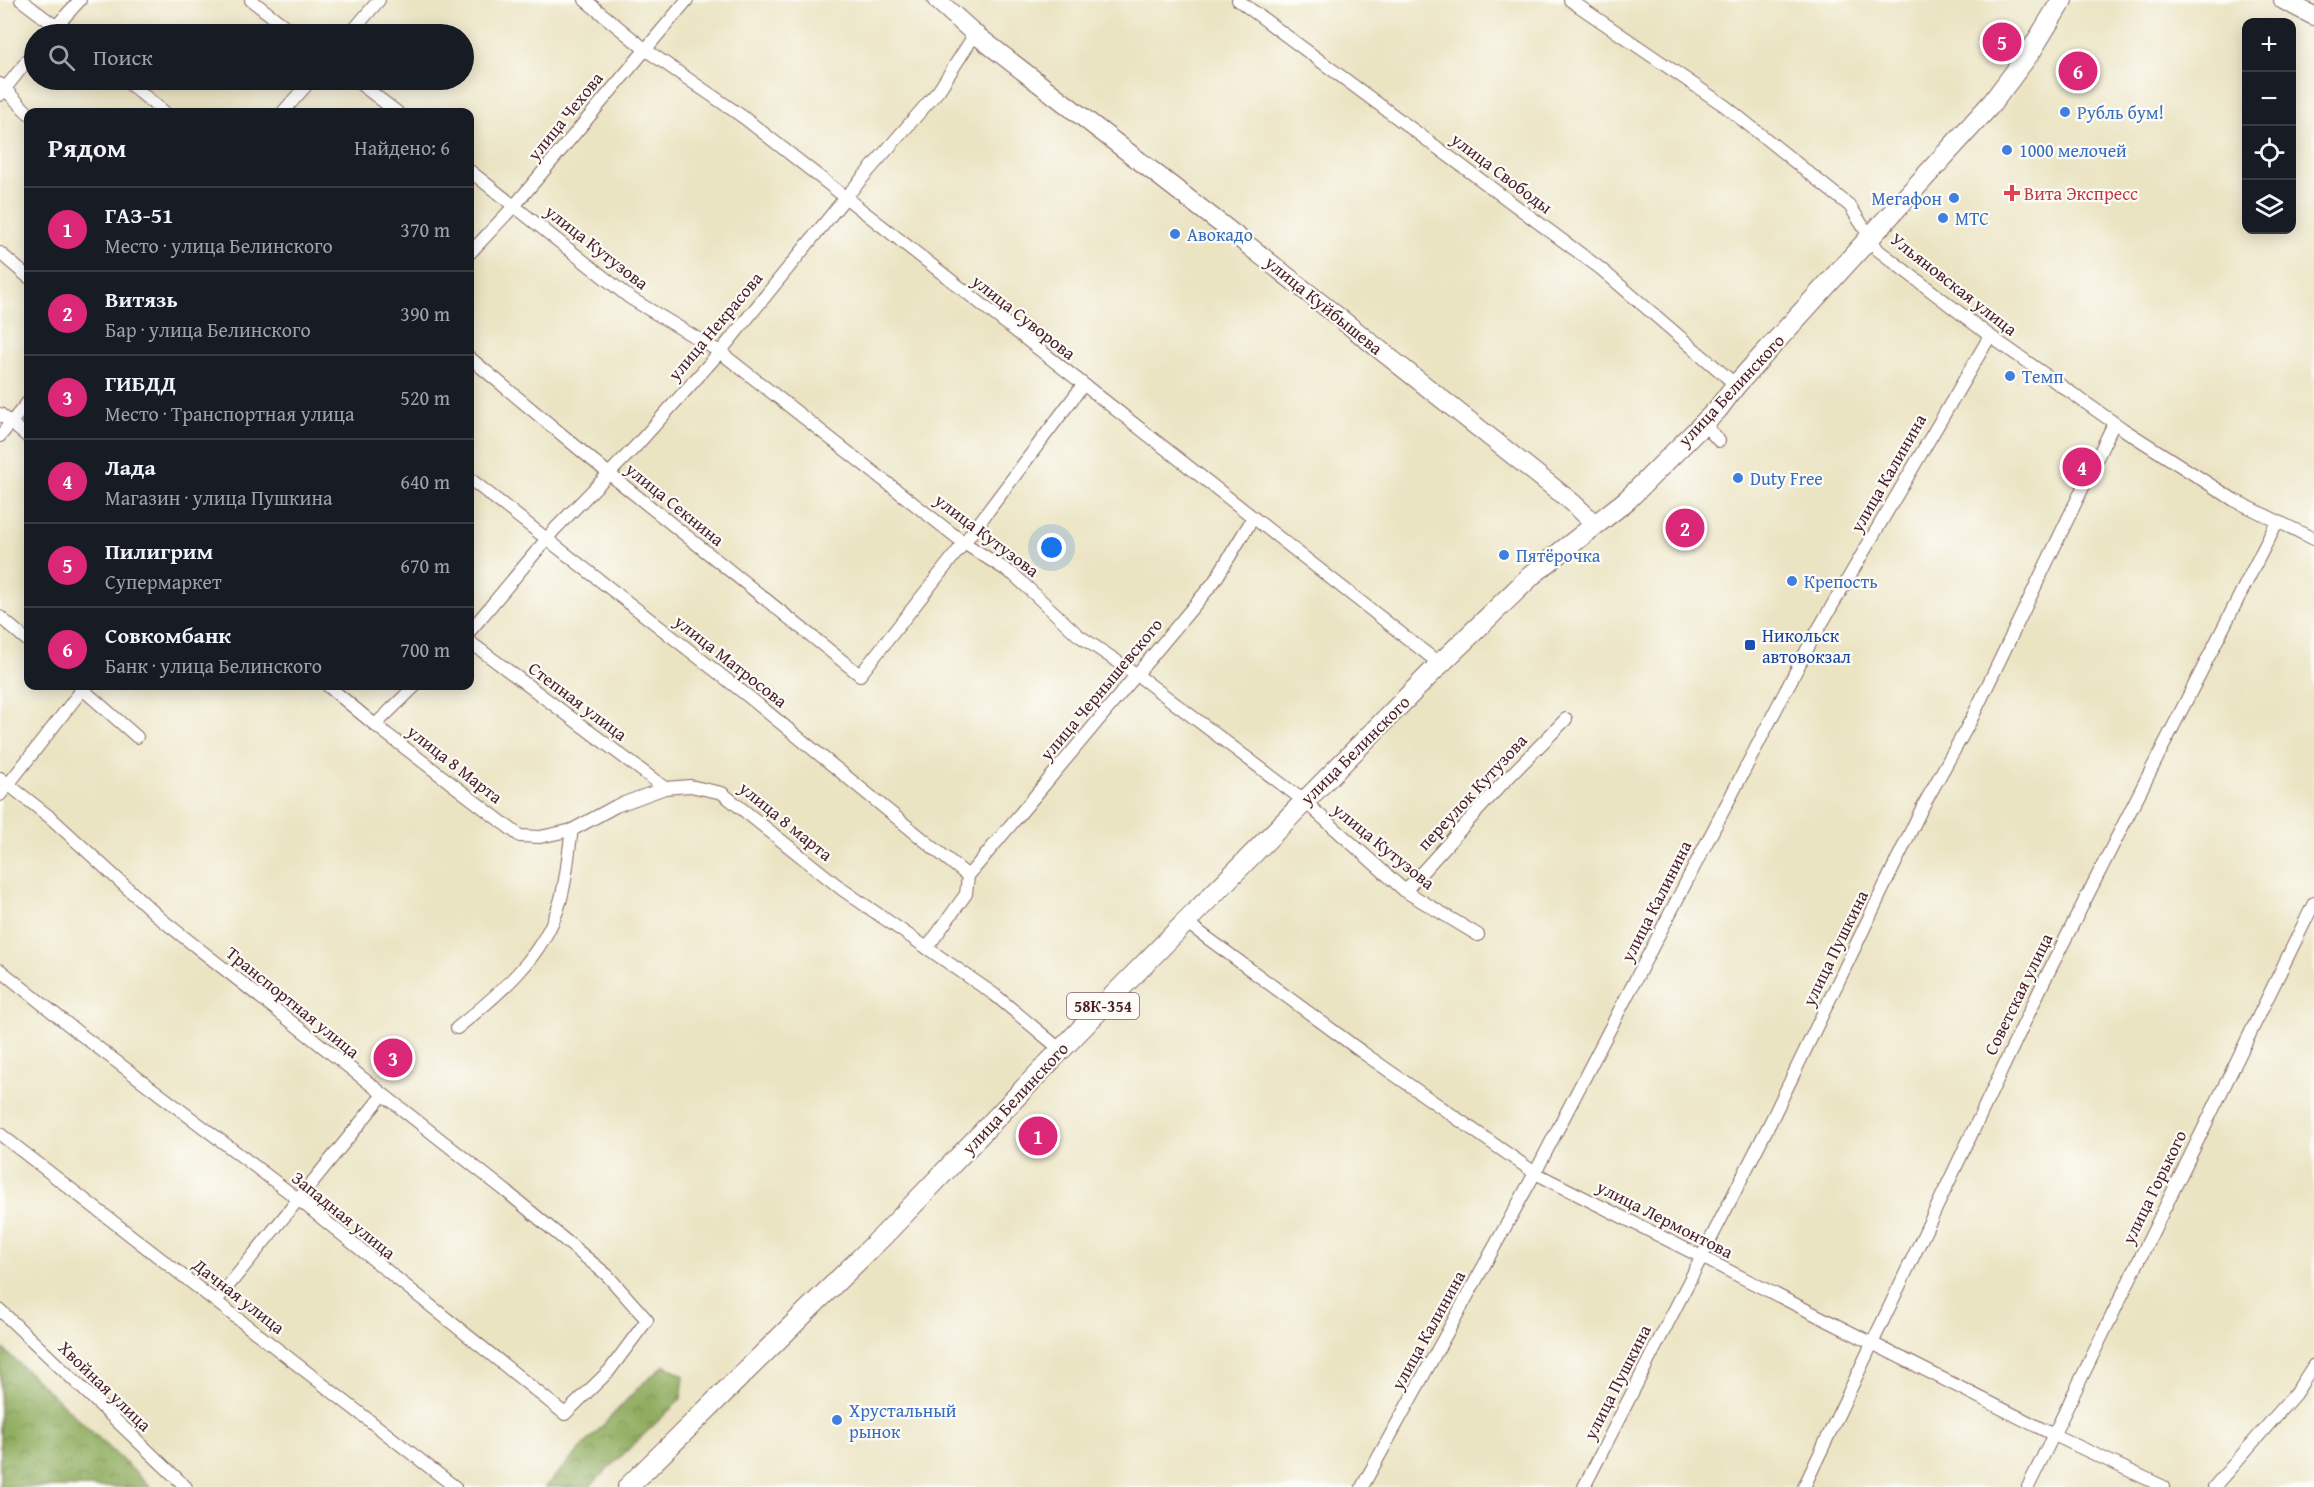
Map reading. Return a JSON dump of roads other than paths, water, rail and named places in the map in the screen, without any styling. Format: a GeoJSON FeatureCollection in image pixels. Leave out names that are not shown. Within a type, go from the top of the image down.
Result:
{"type":"FeatureCollection","features":[{"type":"Feature","properties":{"kind":"main road","name":"улица Куйбышева"},"geometry":{"type":"LineString","coordinates":[[937,0],[975,34],[1225,227],[1563,495],[1595,524]]}},
{"type":"Feature","properties":{"kind":"main road","name":"улица Белинского"},"geometry":{"type":"LineString","coordinates":[[628,1487],[885,1234],[1061,1050],[1440,664],[1533,574],[1627,500],[1702,422],[1717,410],[1736,385],[1992,103],[2031,51],[2062,0]]}},
{"type":"Feature","properties":{"kind":"main road"},"geometry":{"type":"LineString","coordinates":[[2283,0],[2314,16]]}},
{"type":"Feature","properties":{"kind":"street"},"geometry":{"type":"LineString","coordinates":[[21,0],[45,24]]}},
{"type":"Feature","properties":{"kind":"street"},"geometry":{"type":"LineString","coordinates":[[58,24],[80,0]]}},
{"type":"Feature","properties":{"kind":"street"},"geometry":{"type":"LineString","coordinates":[[250,0],[282,24]]}},
{"type":"Feature","properties":{"kind":"street"},"geometry":{"type":"LineString","coordinates":[[359,24],[379,0]]}},
{"type":"Feature","properties":{"kind":"street","name":"улица Суворова"},"geometry":{"type":"LineString","coordinates":[[585,0],[646,50],[743,117],[1440,664]]}},
{"type":"Feature","properties":{"kind":"street","name":"улица Чехова"},"geometry":{"type":"LineString","coordinates":[[474,249],[515,205],[618,79],[646,50],[687,0]]}},
{"type":"Feature","properties":{"kind":"street","name":"улица Свободы"},"geometry":{"type":"LineString","coordinates":[[1238,0],[1601,269],[1736,385]]}},
{"type":"Feature","properties":{"kind":"street","name":"Ульяновская улица"},"geometry":{"type":"LineString","coordinates":[[1570,0],[1734,114],[1850,206],[1870,237],[1886,256],[1990,336],[2114,423],[2234,500],[2314,538]]}},
{"type":"Feature","properties":{"kind":"street","name":"улица Некрасова"},"geometry":{"type":"LineString","coordinates":[[474,626],[545,540],[636,446],[720,352],[845,198],[939,90],[975,34]]}},
{"type":"Feature","properties":{"kind":"street"},"geometry":{"type":"LineString","coordinates":[[24,64],[2,90],[24,109]]}},
{"type":"Feature","properties":{"kind":"street"},"geometry":{"type":"LineString","coordinates":[[137,90],[159,108]]}},
{"type":"Feature","properties":{"kind":"street"},"geometry":{"type":"LineString","coordinates":[[286,108],[302,90]]}},
{"type":"Feature","properties":{"kind":"street"},"geometry":{"type":"LineString","coordinates":[[368,90],[392,108]]}},
{"type":"Feature","properties":{"kind":"street","name":"улица Кутузова"},"geometry":{"type":"LineString","coordinates":[[474,174],[630,298],[720,352],[964,543],[1014,575],[1078,635],[1136,674],[1304,801],[1405,891],[1478,935]]}},
{"type":"Feature","properties":{"kind":"street"},"geometry":{"type":"LineString","coordinates":[[0,253],[24,274]]}},
{"type":"Feature","properties":{"kind":"street","name":"улица Калинина"},"geometry":{"type":"LineString","coordinates":[[1362,1487],[1535,1173],[1812,640],[1990,336]]}},
{"type":"Feature","properties":{"kind":"street","name":"улица Секнина"},"geometry":{"type":"LineString","coordinates":[[474,361],[608,473],[860,675],[964,543]]}},
{"type":"Feature","properties":{"kind":"street"},"geometry":{"type":"LineString","coordinates":[[964,543],[1083,385]]}},
{"type":"Feature","properties":{"kind":"street"},"geometry":{"type":"LineString","coordinates":[[0,436],[24,407]]}},
{"type":"Feature","properties":{"kind":"street"},"geometry":{"type":"LineString","coordinates":[[0,414],[24,434]]}},
{"type":"Feature","properties":{"kind":"street"},"geometry":{"type":"LineString","coordinates":[[1702,422],[1719,441]]}},
{"type":"Feature","properties":{"kind":"street","name":"улица Пушкина"},"geometry":{"type":"LineString","coordinates":[[1584,1487],[1771,1121],[1922,808],[1971,720],[2114,423]]}},
{"type":"Feature","properties":{"kind":"street","name":"улица Матросова"},"geometry":{"type":"LineString","coordinates":[[474,482],[545,540],[749,697],[968,876]]}},
{"type":"Feature","properties":{"kind":"street","name":"улица Чернышевского"},"geometry":{"type":"LineString","coordinates":[[968,876],[1214,582],[1253,518]]}},
{"type":"Feature","properties":{"kind":"street","name":"Советская улица"},"geometry":{"type":"LineString","coordinates":[[1804,1487],[2044,979],[2277,522]]}},
{"type":"Feature","properties":{"kind":"street"},"geometry":{"type":"LineString","coordinates":[[0,617],[24,638]]}},
{"type":"Feature","properties":{"kind":"street","name":"Степная улица"},"geometry":{"type":"LineString","coordinates":[[474,645],[665,788]]}},
{"type":"Feature","properties":{"kind":"street"},"geometry":{"type":"LineString","coordinates":[[0,795],[5,781],[79,690]]}},
{"type":"Feature","properties":{"kind":"street"},"geometry":{"type":"LineString","coordinates":[[86,690],[137,737]]}},
{"type":"Feature","properties":{"kind":"street","name":"улица 8 Марта"},"geometry":{"type":"LineString","coordinates":[[333,690],[520,836],[540,837],[572,830]]}},
{"type":"Feature","properties":{"kind":"street"},"geometry":{"type":"LineString","coordinates":[[375,725],[412,690]]}},
{"type":"Feature","properties":{"kind":"street","name":"переулок Кутузова"},"geometry":{"type":"LineString","coordinates":[[1405,891],[1500,786],[1566,719]]}},
{"type":"Feature","properties":{"kind":"street","name":"Транспортная улица"},"geometry":{"type":"LineString","coordinates":[[5,781],[51,818],[162,919],[382,1096],[507,1192],[607,1275],[647,1320]]}},
{"type":"Feature","properties":{"kind":"street","name":"улица 8 марта"},"geometry":{"type":"LineString","coordinates":[[572,830],[616,806],[665,788],[690,786],[722,793],[843,890],[995,995],[1061,1050]]}},
{"type":"Feature","properties":{"kind":"street"},"geometry":{"type":"LineString","coordinates":[[457,1028],[496,996],[534,956],[560,903],[572,830]]}},
{"type":"Feature","properties":{"kind":"street"},"geometry":{"type":"LineString","coordinates":[[927,948],[966,894],[968,876]]}},
{"type":"Feature","properties":{"kind":"street","name":"улица Горького"},"geometry":{"type":"LineString","coordinates":[[2028,1487],[2314,903]]}},
{"type":"Feature","properties":{"kind":"street","name":"улица Лермонтова"},"geometry":{"type":"LineString","coordinates":[[1187,923],[1362,1052],[1535,1173],[2052,1434],[2164,1487]]}},
{"type":"Feature","properties":{"kind":"street","name":"Западная улица"},"geometry":{"type":"LineString","coordinates":[[0,970],[80,1034],[298,1199],[565,1414],[609,1371],[647,1320]]}},
{"type":"Feature","properties":{"kind":"street"},"geometry":{"type":"LineString","coordinates":[[216,1301],[382,1096]]}},
{"type":"Feature","properties":{"kind":"street","name":"Дачная улица"},"geometry":{"type":"LineString","coordinates":[[0,1134],[455,1487]]}},
{"type":"Feature","properties":{"kind":"street","name":"Хвойная улица"},"geometry":{"type":"LineString","coordinates":[[0,1310],[186,1487]]}},
{"type":"Feature","properties":{"kind":"street"},"geometry":{"type":"LineString","coordinates":[[2214,1487],[2295,1394],[2314,1365]]}},
{"type":"Feature","properties":{"kind":"place","name":"Пилигрим"},"geometry":{"type":"Point","coordinates":[2002,42]}},
{"type":"Feature","properties":{"kind":"place","name":"Совкомбанк"},"geometry":{"type":"Point","coordinates":[2078,71]}},
{"type":"Feature","properties":{"kind":"place","name":"Рубль бум!"},"geometry":{"type":"Point","coordinates":[2065,112]}},
{"type":"Feature","properties":{"kind":"place","name":"1000 мелочей"},"geometry":{"type":"Point","coordinates":[2007,150]}},
{"type":"Feature","properties":{"kind":"place","name":"Вита Экспресс"},"geometry":{"type":"Point","coordinates":[2012,193]}},
{"type":"Feature","properties":{"kind":"place","name":"Мегафон"},"geometry":{"type":"Point","coordinates":[1954,198]}},
{"type":"Feature","properties":{"kind":"place","name":"МТС"},"geometry":{"type":"Point","coordinates":[1943,218]}},
{"type":"Feature","properties":{"kind":"place","name":"Авокадо"},"geometry":{"type":"Point","coordinates":[1175,234]}},
{"type":"Feature","properties":{"kind":"place","name":"Темп"},"geometry":{"type":"Point","coordinates":[2010,376]}},
{"type":"Feature","properties":{"kind":"place","name":"Лада"},"geometry":{"type":"Point","coordinates":[2082,467]}},
{"type":"Feature","properties":{"kind":"place","name":"Duty Free"},"geometry":{"type":"Point","coordinates":[1738,478]}},
{"type":"Feature","properties":{"kind":"place","name":"Витязь"},"geometry":{"type":"Point","coordinates":[1685,528]}},
{"type":"Feature","properties":{"kind":"place","name":"Пятёрочка"},"geometry":{"type":"Point","coordinates":[1504,555]}},
{"type":"Feature","properties":{"kind":"place","name":"Крепость"},"geometry":{"type":"Point","coordinates":[1792,581]}},
{"type":"Feature","properties":{"kind":"place","name":"Никольск автовокзал"},"geometry":{"type":"Point","coordinates":[1750,645]}},
{"type":"Feature","properties":{"kind":"place","name":"ГИБДД"},"geometry":{"type":"Point","coordinates":[393,1058]}},
{"type":"Feature","properties":{"kind":"place","name":"ГАЗ-51"},"geometry":{"type":"Point","coordinates":[1038,1136]}},
{"type":"Feature","properties":{"kind":"place","name":"Хрустальный рынок"},"geometry":{"type":"Point","coordinates":[837,1420]}}]}
